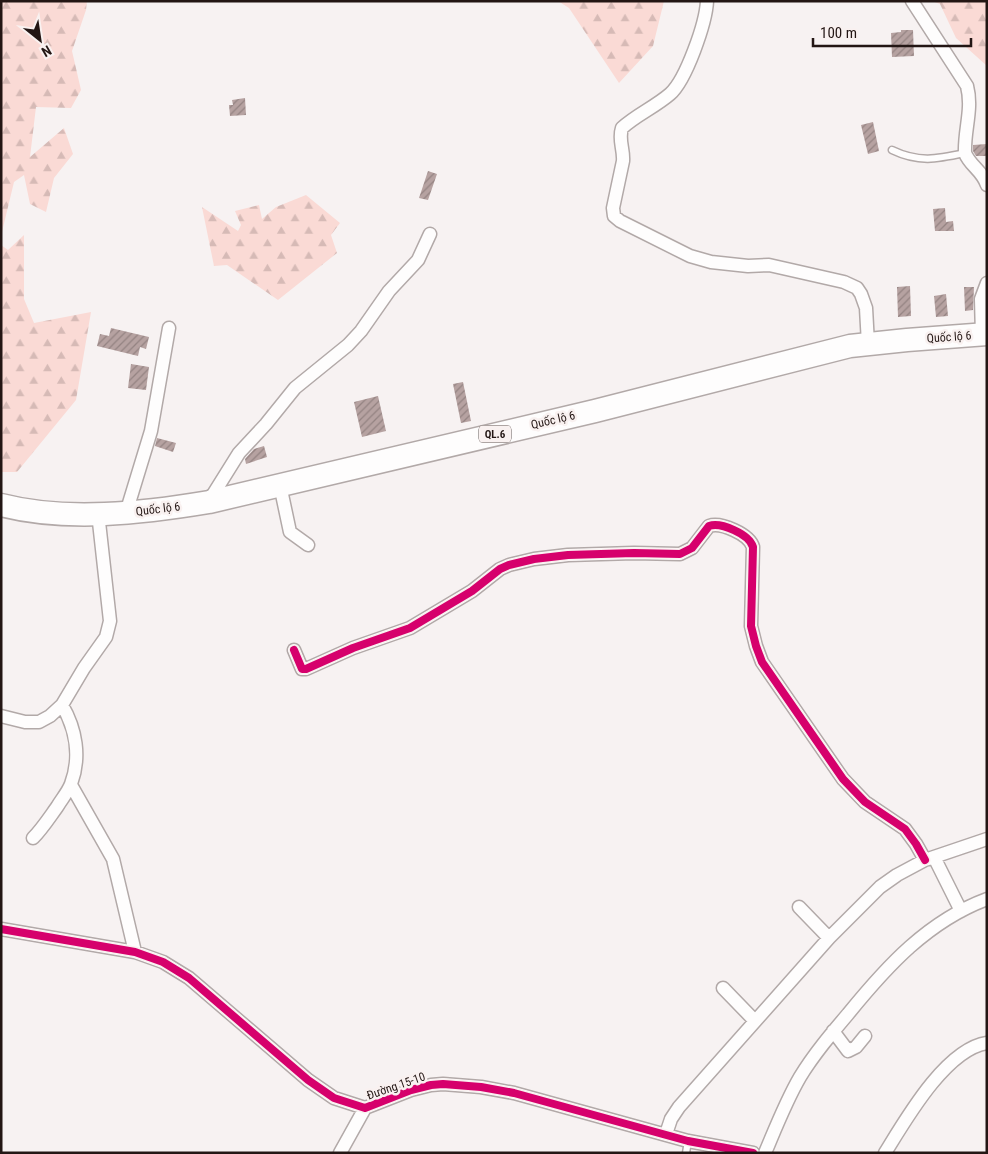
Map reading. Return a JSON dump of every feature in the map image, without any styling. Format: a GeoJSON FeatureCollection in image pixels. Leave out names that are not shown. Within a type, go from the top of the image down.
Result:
{"type":"FeatureCollection","features":[{"type":"Feature","properties":{"kind":"highway","name":"Quốc lộ 6"},"geometry":{"type":"LineString","coordinates":[[1,505],[58,514],[98,514],[163,510],[209,502],[594,410],[850,346],[984,334]]}},
{"type":"Feature","properties":{"kind":"street"},"geometry":{"type":"LineString","coordinates":[[707,1],[706,13],[695,48],[671,93],[622,128],[619,136],[624,153],[613,208],[614,216],[668,247],[690,256],[711,262],[769,266],[844,282],[857,288],[866,308],[868,344]]}},
{"type":"Feature","properties":{"kind":"street"},"geometry":{"type":"LineString","coordinates":[[912,1],[967,86],[970,110],[965,153],[982,175],[987,185]]}},
{"type":"Feature","properties":{"kind":"street"},"geometry":{"type":"LineString","coordinates":[[209,502],[239,453],[266,424],[295,388],[348,345],[361,331],[389,291],[418,260],[430,234]]}},
{"type":"Feature","properties":{"kind":"street"},"geometry":{"type":"LineString","coordinates":[[984,334],[981,298],[987,283]]}},
{"type":"Feature","properties":{"kind":"street"},"geometry":{"type":"LineString","coordinates":[[126,513],[151,431],[169,328]]}},
{"type":"Feature","properties":{"kind":"street"},"geometry":{"type":"LineString","coordinates":[[280,485],[290,532],[308,545]]}},
{"type":"Feature","properties":{"kind":"street"},"geometry":{"type":"LineString","coordinates":[[1,716],[25,722],[39,722],[50,716],[62,705],[84,668],[109,632],[110,621],[98,514]]}},
{"type":"Feature","properties":{"kind":"street"},"geometry":{"type":"LineString","coordinates":[[294,650],[302,669],[306,669],[353,648],[410,628],[472,591],[500,569],[509,565],[568,556],[634,553],[680,554],[692,548],[709,526],[717,524],[743,534],[754,546],[751,626],[762,662],[843,779],[865,802],[905,829],[929,859],[961,911]]}},
{"type":"Feature","properties":{"kind":"street"},"geometry":{"type":"LineString","coordinates":[[33,838],[48,821],[71,785],[76,759],[76,742],[72,724],[62,705]]}},
{"type":"Feature","properties":{"kind":"street"},"geometry":{"type":"LineString","coordinates":[[71,785],[113,859],[135,952]]}},
{"type":"Feature","properties":{"kind":"street"},"geometry":{"type":"LineString","coordinates":[[666,1134],[674,1113],[754,1020],[790,984],[829,938],[884,884],[897,875],[929,859],[987,839]]}},
{"type":"Feature","properties":{"kind":"street"},"geometry":{"type":"LineString","coordinates":[[765,1153],[800,1078],[833,1032],[876,979],[902,952],[931,930],[961,911],[987,899]]}},
{"type":"Feature","properties":{"kind":"street"},"geometry":{"type":"LineString","coordinates":[[799,907],[829,938]]}},
{"type":"Feature","properties":{"kind":"street","name":"Đường 15-10"},"geometry":{"type":"LineString","coordinates":[[1,929],[135,952],[163,962],[185,975],[308,1080],[342,1102],[365,1108],[421,1087],[443,1084],[467,1085],[514,1093],[666,1134],[687,1147],[753,1153]]}},
{"type":"Feature","properties":{"kind":"street"},"geometry":{"type":"LineString","coordinates":[[723,988],[754,1020]]}},
{"type":"Feature","properties":{"kind":"street"},"geometry":{"type":"LineString","coordinates":[[833,1032],[848,1051],[856,1047],[865,1036]]}},
{"type":"Feature","properties":{"kind":"street"},"geometry":{"type":"LineString","coordinates":[[885,1153],[916,1104],[947,1066],[962,1053],[980,1044],[987,1043]]}},
{"type":"Feature","properties":{"kind":"street"},"geometry":{"type":"LineString","coordinates":[[340,1153],[365,1108]]}},
{"type":"Feature","properties":{"kind":"lane"},"geometry":{"type":"LineString","coordinates":[[892,150],[910,157],[927,160],[965,153]]}},
{"type":"Feature","properties":{"kind":"green space"},"geometry":{"type":"Polygon","coordinates":[[[1,1],[87,1],[86,10],[72,51],[81,90],[71,108],[36,107],[30,157],[64,128],[73,154],[54,178],[46,212],[30,204],[24,175],[14,182],[1,236],[1,1]]]}},
{"type":"Feature","properties":{"kind":"green space"},"geometry":{"type":"Polygon","coordinates":[[[558,1],[664,1],[653,46],[619,83],[569,8],[558,1]]]}},
{"type":"Feature","properties":{"kind":"green space"},"geometry":{"type":"Polygon","coordinates":[[[932,1],[987,1],[987,66],[956,38],[940,4],[932,1]]]}},
{"type":"Feature","properties":{"kind":"green space"},"geometry":{"type":"Polygon","coordinates":[[[306,195],[340,223],[331,235],[337,253],[278,300],[227,265],[214,266],[202,207],[238,231],[241,225],[235,211],[259,205],[262,219],[276,207],[306,195]]]}},
{"type":"Feature","properties":{"kind":"green space"},"geometry":{"type":"Polygon","coordinates":[[[24,235],[24,299],[34,323],[91,312],[76,400],[17,472],[1,472],[1,245],[8,250],[24,235]]]}},
{"type":"Feature","properties":{"kind":"building"},"geometry":{"type":"Polygon","coordinates":[[[901,30],[913,30],[914,56],[892,57],[891,33],[901,32],[901,30]]]}},
{"type":"Feature","properties":{"kind":"building"},"geometry":{"type":"Polygon","coordinates":[[[245,98],[246,115],[230,116],[229,105],[233,105],[232,100],[245,98]]]}},
{"type":"Feature","properties":{"kind":"building"},"geometry":{"type":"Polygon","coordinates":[[[873,122],[879,151],[868,154],[861,125],[873,122]]]}},
{"type":"Feature","properties":{"kind":"building"},"geometry":{"type":"Polygon","coordinates":[[[987,144],[987,156],[976,156],[973,151],[973,145],[987,144]]]}},
{"type":"Feature","properties":{"kind":"building"},"geometry":{"type":"Polygon","coordinates":[[[428,171],[437,174],[428,200],[419,198],[428,171]]]}},
{"type":"Feature","properties":{"kind":"building"},"geometry":{"type":"Polygon","coordinates":[[[945,208],[946,222],[953,221],[954,231],[935,231],[933,209],[945,208]]]}},
{"type":"Feature","properties":{"kind":"building"},"geometry":{"type":"Polygon","coordinates":[[[910,286],[911,316],[898,317],[897,287],[910,286]]]}},
{"type":"Feature","properties":{"kind":"building"},"geometry":{"type":"Polygon","coordinates":[[[964,287],[974,287],[973,310],[965,311],[964,287]]]}},
{"type":"Feature","properties":{"kind":"building"},"geometry":{"type":"Polygon","coordinates":[[[946,294],[948,316],[936,317],[934,296],[946,294]]]}},
{"type":"Feature","properties":{"kind":"building"},"geometry":{"type":"Polygon","coordinates":[[[111,328],[149,337],[146,349],[140,347],[138,356],[97,346],[100,334],[109,336],[111,328]]]}},
{"type":"Feature","properties":{"kind":"building"},"geometry":{"type":"Polygon","coordinates":[[[131,364],[149,367],[146,390],[128,388],[131,364]]]}},
{"type":"Feature","properties":{"kind":"building"},"geometry":{"type":"Polygon","coordinates":[[[463,382],[471,421],[461,423],[453,384],[463,382]]]}},
{"type":"Feature","properties":{"kind":"building"},"geometry":{"type":"Polygon","coordinates":[[[378,396],[386,431],[362,437],[354,402],[378,396]]]}},
{"type":"Feature","properties":{"kind":"building"},"geometry":{"type":"Polygon","coordinates":[[[157,438],[176,443],[173,452],[155,446],[157,438]]]}},
{"type":"Feature","properties":{"kind":"building"},"geometry":{"type":"Polygon","coordinates":[[[264,446],[267,457],[246,464],[245,459],[254,449],[264,446]]]}},
{"type":"Feature","properties":{"kind":"cycle path"},"geometry":{"type":"LineString","coordinates":[[294,650],[302,669],[306,669],[353,648],[410,628],[472,591],[500,569],[509,565],[534,559],[568,555],[680,554],[692,548],[709,526],[727,527],[746,538],[753,547],[751,626],[762,662],[843,779],[865,802],[905,829],[925,860]]}},
{"type":"Feature","properties":{"kind":"cycle path"},"geometry":{"type":"LineString","coordinates":[[1,929],[135,952],[163,962],[189,978],[308,1080],[334,1098],[365,1108],[411,1090],[431,1085],[481,1087],[514,1093],[688,1141],[753,1153]]}}]}
